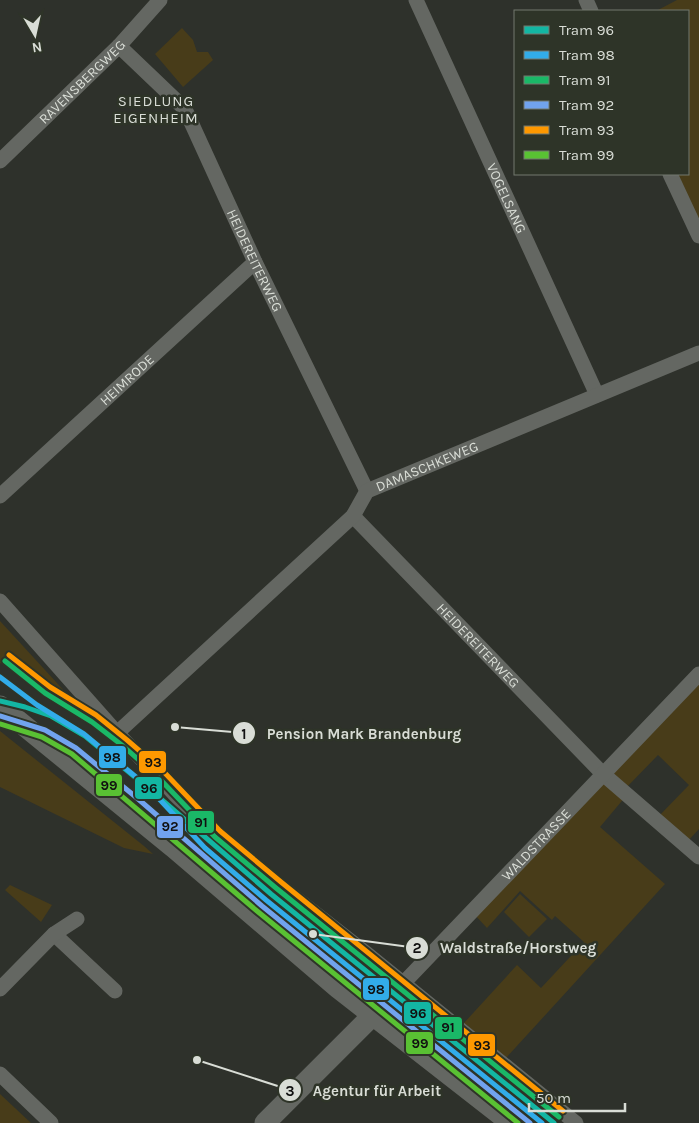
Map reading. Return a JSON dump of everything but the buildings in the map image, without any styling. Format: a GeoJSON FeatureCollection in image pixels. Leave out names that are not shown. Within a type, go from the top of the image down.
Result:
{"type":"FeatureCollection","features":[{"type":"Feature","properties":{"kind":"main road"},"geometry":{"type":"LineString","coordinates":[[0,706],[173,847],[286,945],[511,1123]]}},
{"type":"Feature","properties":{"kind":"main road"},"geometry":{"type":"LineString","coordinates":[[265,1123],[373,1015]]}},
{"type":"Feature","properties":{"kind":"street","name":"VOGELSANG"},"geometry":{"type":"LineString","coordinates":[[416,0],[597,396]]}},
{"type":"Feature","properties":{"kind":"street","name":"RAVENSBERGWEG"},"geometry":{"type":"LineString","coordinates":[[0,161],[119,46],[154,2]]}},
{"type":"Feature","properties":{"kind":"street","name":"HEIDEREITERWEG"},"geometry":{"type":"LineString","coordinates":[[119,46],[184,109],[255,262],[367,491]]}},
{"type":"Feature","properties":{"kind":"street"},"geometry":{"type":"LineString","coordinates":[[670,175],[699,236]]}},
{"type":"Feature","properties":{"kind":"street","name":"HEIMRODE"},"geometry":{"type":"LineString","coordinates":[[0,496],[255,262]]}},
{"type":"Feature","properties":{"kind":"street","name":"DAMASCHKEWEG"},"geometry":{"type":"LineString","coordinates":[[117,733],[353,516],[367,491],[699,353]]}},
{"type":"Feature","properties":{"kind":"street","name":"HEIDEREITERWEG"},"geometry":{"type":"LineString","coordinates":[[353,516],[603,774],[699,857]]}},
{"type":"Feature","properties":{"kind":"street"},"geometry":{"type":"LineString","coordinates":[[0,601],[117,733],[183,803],[238,854],[403,983],[576,1123]]}},
{"type":"Feature","properties":{"kind":"street","name":"WALDSTRASSE"},"geometry":{"type":"LineString","coordinates":[[373,1015],[699,674]]}},
{"type":"Feature","properties":{"kind":"street"},"geometry":{"type":"LineString","coordinates":[[0,989],[54,934],[77,919]]}},
{"type":"Feature","properties":{"kind":"street"},"geometry":{"type":"LineString","coordinates":[[54,934],[115,991]]}},
{"type":"Feature","properties":{"kind":"street"},"geometry":{"type":"LineString","coordinates":[[0,1074],[51,1123]]}},
{"type":"Feature","properties":{"kind":"shaded area"},"geometry":{"type":"Polygon","coordinates":[[[677,0],[699,0],[699,230],[672,175],[689,175],[689,10],[658,10],[677,0]]]}},
{"type":"Feature","properties":{"kind":"shaded area"},"geometry":{"type":"Polygon","coordinates":[[[182,28],[193,40],[197,52],[208,52],[213,60],[183,87],[155,54],[182,28]]]}},
{"type":"Feature","properties":{"kind":"shaded area"},"geometry":{"type":"Polygon","coordinates":[[[0,621],[90,719],[87,722],[0,663],[0,621]]]}},
{"type":"Feature","properties":{"kind":"shaded area"},"geometry":{"type":"Polygon","coordinates":[[[699,678],[699,829],[687,842],[658,817],[689,785],[658,755],[625,789],[606,773],[699,678]]]}},
{"type":"Feature","properties":{"kind":"shaded area"},"geometry":{"type":"Polygon","coordinates":[[[0,731],[153,854],[124,848],[0,787],[0,731]]]}},
{"type":"Feature","properties":{"kind":"shaded area"},"geometry":{"type":"Polygon","coordinates":[[[603,776],[626,796],[600,827],[665,884],[506,1058],[464,1023],[517,965],[541,988],[584,942],[555,916],[552,920],[520,891],[487,928],[474,914],[603,776]]]}},
{"type":"Feature","properties":{"kind":"shaded area"},"geometry":{"type":"Polygon","coordinates":[[[10,885],[52,905],[41,922],[5,890],[10,885]]]}},
{"type":"Feature","properties":{"kind":"shaded area"},"geometry":{"type":"Polygon","coordinates":[[[520,894],[547,919],[529,937],[504,912],[520,894]]]}},
{"type":"Feature","properties":{"kind":"shaded area"},"geometry":{"type":"Polygon","coordinates":[[[0,1094],[31,1123],[0,1123],[0,1094]]]}},
{"type":"Feature","properties":{"kind":"tram line","name":"93"},"geometry":{"type":"LineString","coordinates":[[9,655],[50,687],[96,715],[127,740],[163,771],[220,831],[563,1111]]}},
{"type":"Feature","properties":{"kind":"tram line","name":"91"},"geometry":{"type":"LineString","coordinates":[[5,661],[45,693],[92,722],[123,746],[157,776],[215,837],[559,1117]]}},
{"type":"Feature","properties":{"kind":"tram line","name":"98"},"geometry":{"type":"LineString","coordinates":[[0,677],[37,705],[84,734],[147,786],[205,848],[266,900],[542,1123]]}},
{"type":"Feature","properties":{"kind":"tram line","name":"96"},"geometry":{"type":"LineString","coordinates":[[0,701],[51,716],[85,736],[271,894],[554,1123]]}},
{"type":"Feature","properties":{"kind":"tram line","name":"92"},"geometry":{"type":"LineString","coordinates":[[0,716],[45,730],[76,748],[262,906],[530,1123]]}},
{"type":"Feature","properties":{"kind":"tram line","name":"99"},"geometry":{"type":"LineString","coordinates":[[0,724],[42,737],[72,754],[257,911],[518,1123]]}},
{"type":"Feature","properties":{"kind":"place","name":"Pension Mark Brandenburg"},"geometry":{"type":"Point","coordinates":[175,727]}},
{"type":"Feature","properties":{"kind":"place","name":"Waldstraße/Horstweg"},"geometry":{"type":"Point","coordinates":[313,934]}},
{"type":"Feature","properties":{"kind":"place","name":"Agentur für Arbeit"},"geometry":{"type":"Point","coordinates":[197,1060]}},
{"type":"Feature","properties":{"kind":"district","name":"SIEDLUNG EIGENHEIM"},"geometry":{"type":"Point","coordinates":[156,110]}}]}
